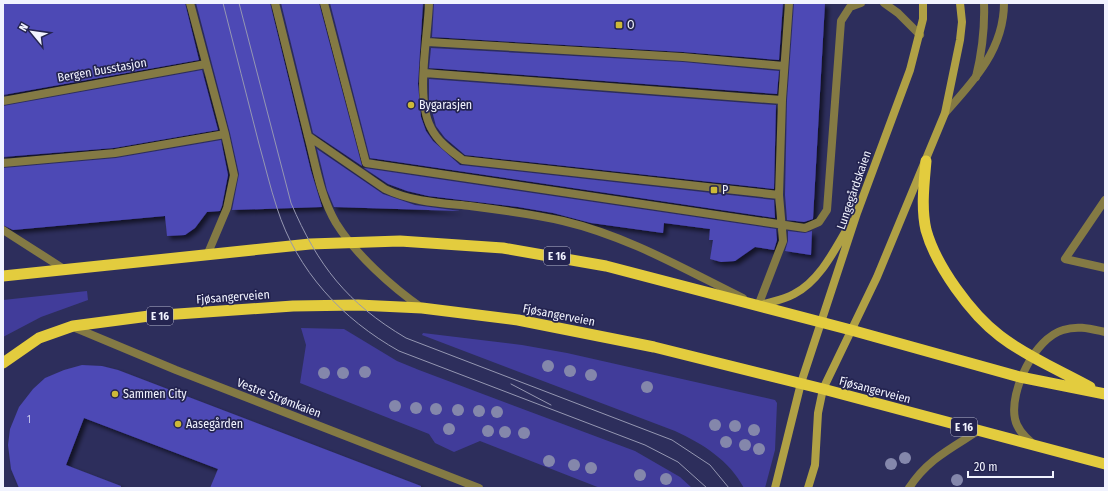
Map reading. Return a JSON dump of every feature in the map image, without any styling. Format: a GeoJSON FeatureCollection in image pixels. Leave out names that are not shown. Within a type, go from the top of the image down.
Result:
{"type":"FeatureCollection","features":[{"type":"Feature","properties":{"kind":"highway","name":"E 16"},"geometry":{"type":"LineString","coordinates":[[926,161],[923,203],[926,230],[946,274],[962,298],[998,335],[1033,356],[1102,393]]}},
{"type":"Feature","properties":{"kind":"highway","name":"E 16"},"geometry":{"type":"LineString","coordinates":[[3,276],[208,253],[350,242],[460,244],[554,256],[606,266],[851,330],[1020,377],[1102,393]]}},
{"type":"Feature","properties":{"kind":"highway","name":"Fjøsangerveien"},"geometry":{"type":"LineString","coordinates":[[3,363],[39,338],[73,326],[149,316],[247,308],[336,305],[422,308],[476,314],[553,326],[654,347],[801,383],[1036,447],[1105,464]]}},
{"type":"Feature","properties":{"kind":"main road","name":"Lungegårdskaien"},"geometry":{"type":"LineString","coordinates":[[774,488],[801,383],[857,213],[910,70],[923,19],[922,3]]}},
{"type":"Feature","properties":{"kind":"main road"},"geometry":{"type":"LineString","coordinates":[[808,488],[814,465],[818,413],[823,389],[877,277],[945,113],[960,40],[962,22],[960,3]]}},
{"type":"Feature","properties":{"kind":"main road"},"geometry":{"type":"LineString","coordinates":[[758,306],[793,295],[809,284],[829,258],[857,213]]}},
{"type":"Feature","properties":{"kind":"street"},"geometry":{"type":"LineString","coordinates":[[190,3],[225,134],[234,175],[227,208],[208,253]]}},
{"type":"Feature","properties":{"kind":"street"},"geometry":{"type":"LineString","coordinates":[[275,3],[315,170],[327,205],[336,223],[350,242],[385,278],[422,308]]}},
{"type":"Feature","properties":{"kind":"street"},"geometry":{"type":"LineString","coordinates":[[324,3],[366,164],[805,228],[819,222],[827,210],[841,21],[850,7],[861,3]]}},
{"type":"Feature","properties":{"kind":"street"},"geometry":{"type":"LineString","coordinates":[[429,3],[423,103],[430,128],[445,147],[463,160],[779,196]]}},
{"type":"Feature","properties":{"kind":"street"},"geometry":{"type":"LineString","coordinates":[[308,136],[385,189],[397,195],[414,200],[502,210],[562,221],[594,230],[620,238],[758,306],[783,241],[779,196],[782,100],[789,3]]}},
{"type":"Feature","properties":{"kind":"street"},"geometry":{"type":"LineString","coordinates":[[884,3],[898,13],[920,35]]}},
{"type":"Feature","properties":{"kind":"street"},"geometry":{"type":"LineString","coordinates":[[976,77],[985,23],[984,3]]}},
{"type":"Feature","properties":{"kind":"street"},"geometry":{"type":"LineString","coordinates":[[945,113],[976,77],[997,44],[1002,27],[1004,3]]}},
{"type":"Feature","properties":{"kind":"street"},"geometry":{"type":"LineString","coordinates":[[427,42],[683,57],[784,66]]}},
{"type":"Feature","properties":{"kind":"street","name":"Bergen busstasjon"},"geometry":{"type":"LineString","coordinates":[[3,101],[206,64]]}},
{"type":"Feature","properties":{"kind":"street"},"geometry":{"type":"LineString","coordinates":[[424,72],[782,100]]}},
{"type":"Feature","properties":{"kind":"street"},"geometry":{"type":"LineString","coordinates":[[3,163],[115,153],[225,134]]}},
{"type":"Feature","properties":{"kind":"street"},"geometry":{"type":"LineString","coordinates":[[1105,200],[1064,259],[1105,268]]}},
{"type":"Feature","properties":{"kind":"street"},"geometry":{"type":"LineString","coordinates":[[3,230],[64,269]]}},
{"type":"Feature","properties":{"kind":"street","name":"Vestre Strømkaien"},"geometry":{"type":"LineString","coordinates":[[73,326],[176,370],[479,488]]}},
{"type":"Feature","properties":{"kind":"street"},"geometry":{"type":"LineString","coordinates":[[1036,447],[1021,434],[1015,420],[1013,402],[1020,377],[1033,356],[1046,341],[1062,330],[1082,326],[1105,332]]}},
{"type":"Feature","properties":{"kind":"street"},"geometry":{"type":"LineString","coordinates":[[909,488],[918,473],[929,462],[978,431]]}},
{"type":"Feature","properties":{"kind":"shaded area"},"geometry":{"type":"Polygon","coordinates":[[[87,291],[88,300],[41,317],[3,337],[3,300],[87,291]]]}},
{"type":"Feature","properties":{"kind":"shaded area"},"geometry":{"type":"Polygon","coordinates":[[[301,328],[344,329],[397,361],[635,451],[680,477],[692,488],[600,488],[480,441],[454,452],[435,443],[429,434],[300,383],[306,345],[301,328]]]}},
{"type":"Feature","properties":{"kind":"shaded area"},"geometry":{"type":"Polygon","coordinates":[[[423,333],[522,345],[567,353],[775,400],[777,403],[775,450],[765,488],[744,488],[731,469],[723,461],[705,447],[675,431],[422,335],[423,333]]]}},
{"type":"Feature","properties":{"kind":"building"},"geometry":{"type":"Polygon","coordinates":[[[3,3],[185,3],[199,60],[3,95],[3,3]]]}},
{"type":"Feature","properties":{"kind":"building"},"geometry":{"type":"Polygon","coordinates":[[[196,3],[270,3],[311,171],[322,207],[232,210],[239,174],[230,133],[196,3]]]}},
{"type":"Feature","properties":{"kind":"building"},"geometry":{"type":"Polygon","coordinates":[[[281,3],[319,3],[362,166],[313,133],[281,3]]]}},
{"type":"Feature","properties":{"kind":"building"},"geometry":{"type":"Polygon","coordinates":[[[330,3],[423,3],[418,84],[421,117],[426,131],[433,141],[460,165],[774,200],[775,218],[370,158],[330,3]]]}},
{"type":"Feature","properties":{"kind":"building"},"geometry":{"type":"Polygon","coordinates":[[[434,3],[783,3],[779,60],[683,52],[432,37],[434,3]]]}},
{"type":"Feature","properties":{"kind":"building"},"geometry":{"type":"Polygon","coordinates":[[[794,3],[825,3],[813,219],[804,222],[787,220],[785,195],[787,100],[794,3]]]}},
{"type":"Feature","properties":{"kind":"building"},"geometry":{"type":"Polygon","coordinates":[[[431,48],[683,62],[779,71],[777,94],[429,68],[431,48]]]}},
{"type":"Feature","properties":{"kind":"building"},"geometry":{"type":"Polygon","coordinates":[[[202,70],[218,130],[114,148],[3,157],[3,106],[202,70]]]}},
{"type":"Feature","properties":{"kind":"building"},"geometry":{"type":"Polygon","coordinates":[[[429,79],[776,105],[774,189],[465,155],[445,138],[436,126],[429,100],[429,79]]]}},
{"type":"Feature","properties":{"kind":"building"},"geometry":{"type":"Polygon","coordinates":[[[221,140],[228,175],[222,206],[220,211],[207,212],[195,228],[185,235],[167,236],[165,216],[13,230],[3,225],[3,168],[116,158],[221,140]]]}},
{"type":"Feature","properties":{"kind":"building"},"geometry":{"type":"Polygon","coordinates":[[[317,149],[383,194],[415,205],[460,211],[334,207],[327,190],[317,149]]]}},
{"type":"Feature","properties":{"kind":"building"},"geometry":{"type":"Polygon","coordinates":[[[364,168],[776,229],[777,240],[774,250],[755,247],[735,261],[721,262],[710,259],[713,240],[709,240],[710,229],[664,223],[663,233],[591,223],[553,213],[518,207],[428,196],[407,191],[388,184],[364,168]]]}},
{"type":"Feature","properties":{"kind":"building"},"geometry":{"type":"Polygon","coordinates":[[[788,231],[805,233],[812,231],[811,255],[785,251],[788,241],[788,231]]]}},
{"type":"Feature","properties":{"kind":"building","name":"Aasegården"},"geometry":{"type":"Polygon","coordinates":[[[82,365],[102,366],[118,370],[421,486],[421,488],[210,488],[218,469],[84,418],[66,465],[121,486],[121,488],[19,488],[11,469],[8,445],[10,429],[19,407],[33,389],[45,378],[64,370],[82,365]]]}},
{"type":"Feature","properties":{"kind":"tram line"},"geometry":{"type":"LineString","coordinates":[[223,3],[277,208],[296,252],[324,291],[359,324],[399,351],[645,445],[678,462],[707,488]]}},
{"type":"Feature","properties":{"kind":"tram line"},"geometry":{"type":"LineString","coordinates":[[239,3],[291,203],[312,246],[336,281],[351,297],[385,325],[406,338],[672,440],[710,465],[729,488]]}},
{"type":"Feature","properties":{"kind":"tram line"},"geometry":{"type":"LineString","coordinates":[[511,384],[551,405]]}},
{"type":"Feature","properties":{"kind":"place","name":"O"},"geometry":{"type":"Point","coordinates":[619,25]}},
{"type":"Feature","properties":{"kind":"place","name":"Bygarasjen"},"geometry":{"type":"Point","coordinates":[411,105]}},
{"type":"Feature","properties":{"kind":"place","name":"P"},"geometry":{"type":"Point","coordinates":[714,190]}},
{"type":"Feature","properties":{"kind":"place","name":"Sammen City"},"geometry":{"type":"Point","coordinates":[115,394]}},
{"type":"Feature","properties":{"kind":"place","name":"Aasegården"},"geometry":{"type":"Point","coordinates":[178,424]}}]}
